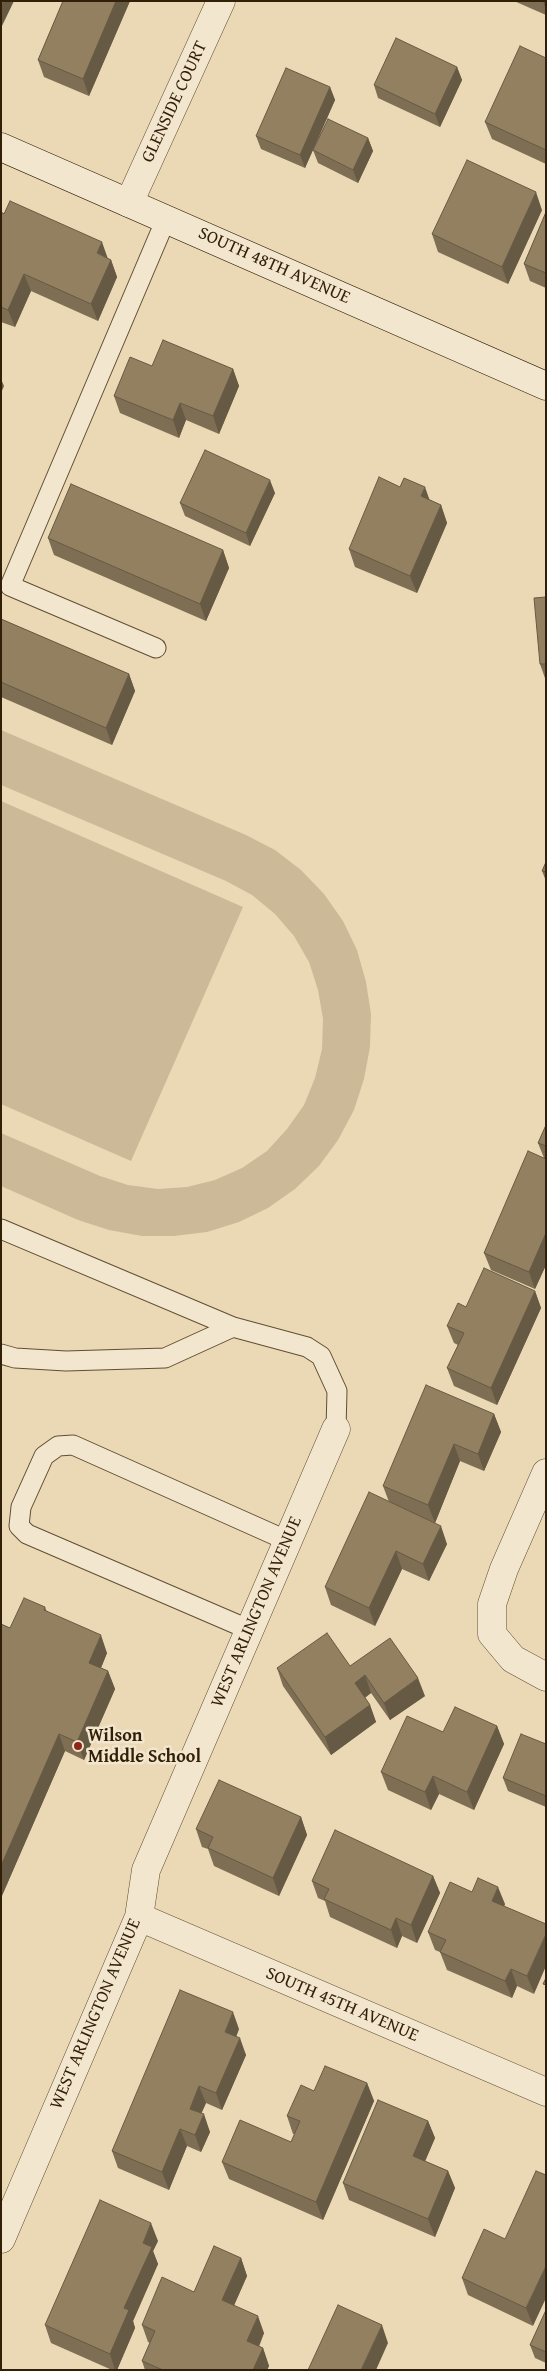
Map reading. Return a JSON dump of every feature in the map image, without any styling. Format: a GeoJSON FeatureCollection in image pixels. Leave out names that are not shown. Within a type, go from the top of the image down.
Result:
{"type":"FeatureCollection","features":[{"type":"Feature","properties":{"kind":"street","name":"GLENSIDE COURT"},"geometry":{"type":"LineString","coordinates":[[129,203],[221,1]]}},
{"type":"Feature","properties":{"kind":"street","name":"SOUTH 48TH AVENUE"},"geometry":{"type":"LineString","coordinates":[[1,147],[546,386]]}},
{"type":"Feature","properties":{"kind":"street","name":"WEST ARLINGTON AVENUE"},"geometry":{"type":"LineString","coordinates":[[1,2239],[139,1917],[146,1870],[336,1429]]}},
{"type":"Feature","properties":{"kind":"street"},"geometry":{"type":"LineString","coordinates":[[546,1473],[504,1568],[492,1604],[492,1634],[513,1659],[546,1677]]}},
{"type":"Feature","properties":{"kind":"street","name":"SOUTH 45TH AVENUE"},"geometry":{"type":"LineString","coordinates":[[139,1917],[546,2092]]}},
{"type":"Feature","properties":{"kind":"lane"},"geometry":{"type":"LineString","coordinates":[[156,648],[10,586],[166,219]]}},
{"type":"Feature","properties":{"kind":"lane"},"geometry":{"type":"LineString","coordinates":[[1,1229],[233,1327],[306,1347],[321,1356],[337,1391],[336,1429]]}},
{"type":"Feature","properties":{"kind":"lane"},"geometry":{"type":"LineString","coordinates":[[1,1354],[15,1358],[66,1361],[165,1358],[233,1327]]}},
{"type":"Feature","properties":{"kind":"lane"},"geometry":{"type":"LineString","coordinates":[[250,1630],[27,1534],[20,1526],[21,1506],[44,1456],[58,1446],[73,1445],[288,1541]]}},
{"type":"Feature","properties":{"kind":"shaded area"},"geometry":{"type":"Polygon","coordinates":[[[1,730],[246,835],[275,850],[301,870],[324,894],[343,921],[357,950],[366,982],[371,1014],[370,1047],[364,1079],[354,1110],[338,1140],[319,1166],[295,1189],[268,1208],[239,1222],[207,1232],[174,1236],[142,1236],[109,1230],[78,1220],[1,1186],[1,1133],[100,1176],[128,1185],[158,1189],[187,1187],[215,1180],[242,1168],[267,1151],[287,1129],[304,1105],[315,1078],[322,1049],[323,1019],[318,990],[309,962],[294,936],[275,914],[252,895],[226,881],[1,785],[1,730]]]}},
{"type":"Feature","properties":{"kind":"shaded area"},"geometry":{"type":"Polygon","coordinates":[[[1,801],[243,907],[131,1161],[1,1104],[1,801]]]}},
{"type":"Feature","properties":{"kind":"building"},"geometry":{"type":"Polygon","coordinates":[[[63,1],[116,1],[83,79],[38,60],[63,1]]]}},
{"type":"Feature","properties":{"kind":"building"},"geometry":{"type":"Polygon","coordinates":[[[396,38],[457,67],[435,114],[374,85],[396,38]]]}},
{"type":"Feature","properties":{"kind":"building"},"geometry":{"type":"Polygon","coordinates":[[[520,46],[546,58],[546,150],[485,122],[520,46]]]}},
{"type":"Feature","properties":{"kind":"building"},"geometry":{"type":"Polygon","coordinates":[[[286,68],[330,87],[300,155],[256,136],[286,68]]]}},
{"type":"Feature","properties":{"kind":"building"},"geometry":{"type":"Polygon","coordinates":[[[328,119],[368,138],[353,170],[313,150],[328,119]]]}},
{"type":"Feature","properties":{"kind":"building"},"geometry":{"type":"Polygon","coordinates":[[[467,160],[536,192],[502,267],[432,234],[467,160]]]}},
{"type":"Feature","properties":{"kind":"building"},"geometry":{"type":"Polygon","coordinates":[[[10,201],[102,242],[97,253],[111,260],[91,304],[24,274],[8,310],[1,307],[1,212],[4,214],[10,201]]]}},
{"type":"Feature","properties":{"kind":"building"},"geometry":{"type":"Polygon","coordinates":[[[546,212],[546,273],[524,264],[546,212]]]}},
{"type":"Feature","properties":{"kind":"building"},"geometry":{"type":"Polygon","coordinates":[[[163,340],[233,369],[213,416],[180,403],[173,420],[114,396],[130,357],[152,366],[163,340]]]}},
{"type":"Feature","properties":{"kind":"building"},"geometry":{"type":"Polygon","coordinates":[[[205,450],[270,480],[246,533],[180,503],[205,450]]]}},
{"type":"Feature","properties":{"kind":"building"},"geometry":{"type":"Polygon","coordinates":[[[379,477],[400,487],[404,478],[425,487],[421,496],[441,505],[410,576],[349,549],[379,477]]]}},
{"type":"Feature","properties":{"kind":"building"},"geometry":{"type":"Polygon","coordinates":[[[71,484],[223,550],[200,604],[48,538],[71,484]]]}},
{"type":"Feature","properties":{"kind":"building"},"geometry":{"type":"Polygon","coordinates":[[[546,597],[546,664],[540,664],[534,598],[546,597]]]}},
{"type":"Feature","properties":{"kind":"building"},"geometry":{"type":"Polygon","coordinates":[[[1,619],[129,674],[106,728],[1,682],[1,619]]]}},
{"type":"Feature","properties":{"kind":"building"},"geometry":{"type":"Polygon","coordinates":[[[546,862],[546,872],[542,871],[546,862]]]}},
{"type":"Feature","properties":{"kind":"building"},"geometry":{"type":"Polygon","coordinates":[[[546,1125],[546,1146],[538,1143],[546,1125]]]}},
{"type":"Feature","properties":{"kind":"building"},"geometry":{"type":"Polygon","coordinates":[[[528,1151],[546,1159],[546,1233],[529,1272],[484,1253],[528,1151]]]}},
{"type":"Feature","properties":{"kind":"building"},"geometry":{"type":"Polygon","coordinates":[[[484,1268],[535,1291],[491,1388],[447,1368],[464,1333],[447,1326],[458,1303],[466,1307],[484,1268]]]}},
{"type":"Feature","properties":{"kind":"building"},"geometry":{"type":"Polygon","coordinates":[[[426,1385],[494,1414],[478,1454],[454,1444],[428,1505],[383,1486],[426,1385]]]}},
{"type":"Feature","properties":{"kind":"building"},"geometry":{"type":"Polygon","coordinates":[[[369,1492],[441,1526],[423,1564],[396,1551],[369,1608],[325,1587],[369,1492]]]}},
{"type":"Feature","properties":{"kind":"building"},"geometry":{"type":"Polygon","coordinates":[[[24,1598],[45,1607],[44,1610],[101,1635],[89,1663],[108,1671],[77,1742],[59,1734],[1,1866],[1,1624],[10,1628],[24,1598]]]}},
{"type":"Feature","properties":{"kind":"building"},"geometry":{"type":"Polygon","coordinates":[[[327,1633],[350,1666],[390,1638],[418,1678],[384,1703],[365,1675],[355,1683],[370,1705],[325,1737],[277,1668],[327,1633]]]}},
{"type":"Feature","properties":{"kind":"building"},"geometry":{"type":"Polygon","coordinates":[[[455,1707],[497,1726],[467,1792],[433,1776],[425,1792],[381,1772],[407,1716],[443,1732],[455,1707]]]}},
{"type":"Feature","properties":{"kind":"building"},"geometry":{"type":"Polygon","coordinates":[[[521,1734],[546,1744],[546,1796],[503,1778],[521,1734]]]}},
{"type":"Feature","properties":{"kind":"building"},"geometry":{"type":"Polygon","coordinates":[[[219,1780],[301,1817],[273,1878],[208,1848],[213,1837],[196,1829],[219,1780]]]}},
{"type":"Feature","properties":{"kind":"building"},"geometry":{"type":"Polygon","coordinates":[[[335,1830],[433,1876],[411,1925],[396,1918],[391,1930],[324,1899],[329,1889],[312,1881],[335,1830]]]}},
{"type":"Feature","properties":{"kind":"building"},"geometry":{"type":"Polygon","coordinates":[[[478,1878],[498,1887],[492,1901],[546,1924],[546,1934],[527,1976],[511,1969],[505,1981],[440,1952],[446,1940],[428,1932],[450,1882],[472,1892],[478,1878]]]}},
{"type":"Feature","properties":{"kind":"building"},"geometry":{"type":"Polygon","coordinates":[[[180,1990],[233,2012],[225,2032],[240,2038],[216,2093],[199,2086],[190,2109],[204,2114],[195,2135],[180,2129],[162,2172],[112,2151],[180,1990]]]}},
{"type":"Feature","properties":{"kind":"building"},"geometry":{"type":"Polygon","coordinates":[[[325,2066],[367,2083],[316,2202],[222,2162],[240,2120],[291,2142],[300,2121],[287,2116],[301,2085],[314,2091],[325,2066]]]}},
{"type":"Feature","properties":{"kind":"building"},"geometry":{"type":"Polygon","coordinates":[[[378,2100],[428,2121],[413,2156],[448,2171],[428,2219],[343,2183],[378,2100]]]}},
{"type":"Feature","properties":{"kind":"building"},"geometry":{"type":"Polygon","coordinates":[[[536,2171],[546,2175],[546,2266],[526,2308],[462,2278],[484,2229],[505,2239],[536,2171]]]}},
{"type":"Feature","properties":{"kind":"building"},"geometry":{"type":"Polygon","coordinates":[[[100,2200],[151,2223],[143,2243],[152,2247],[124,2308],[129,2310],[110,2354],[45,2325],[100,2200]]]}},
{"type":"Feature","properties":{"kind":"building"},"geometry":{"type":"Polygon","coordinates":[[[214,2246],[241,2258],[222,2300],[258,2316],[247,2341],[263,2348],[253,2370],[163,2370],[142,2361],[155,2331],[142,2325],[162,2277],[194,2292],[214,2246]]]}},
{"type":"Feature","properties":{"kind":"building"},"geometry":{"type":"Polygon","coordinates":[[[338,2305],[382,2325],[361,2370],[308,2370],[338,2305]]]}},
{"type":"Feature","properties":{"kind":"building"},"geometry":{"type":"Polygon","coordinates":[[[546,2310],[546,2352],[530,2345],[546,2310]]]}},
{"type":"Feature","properties":{"kind":"place","name":"Wilson Middle School"},"geometry":{"type":"Point","coordinates":[78,1746]}}]}
